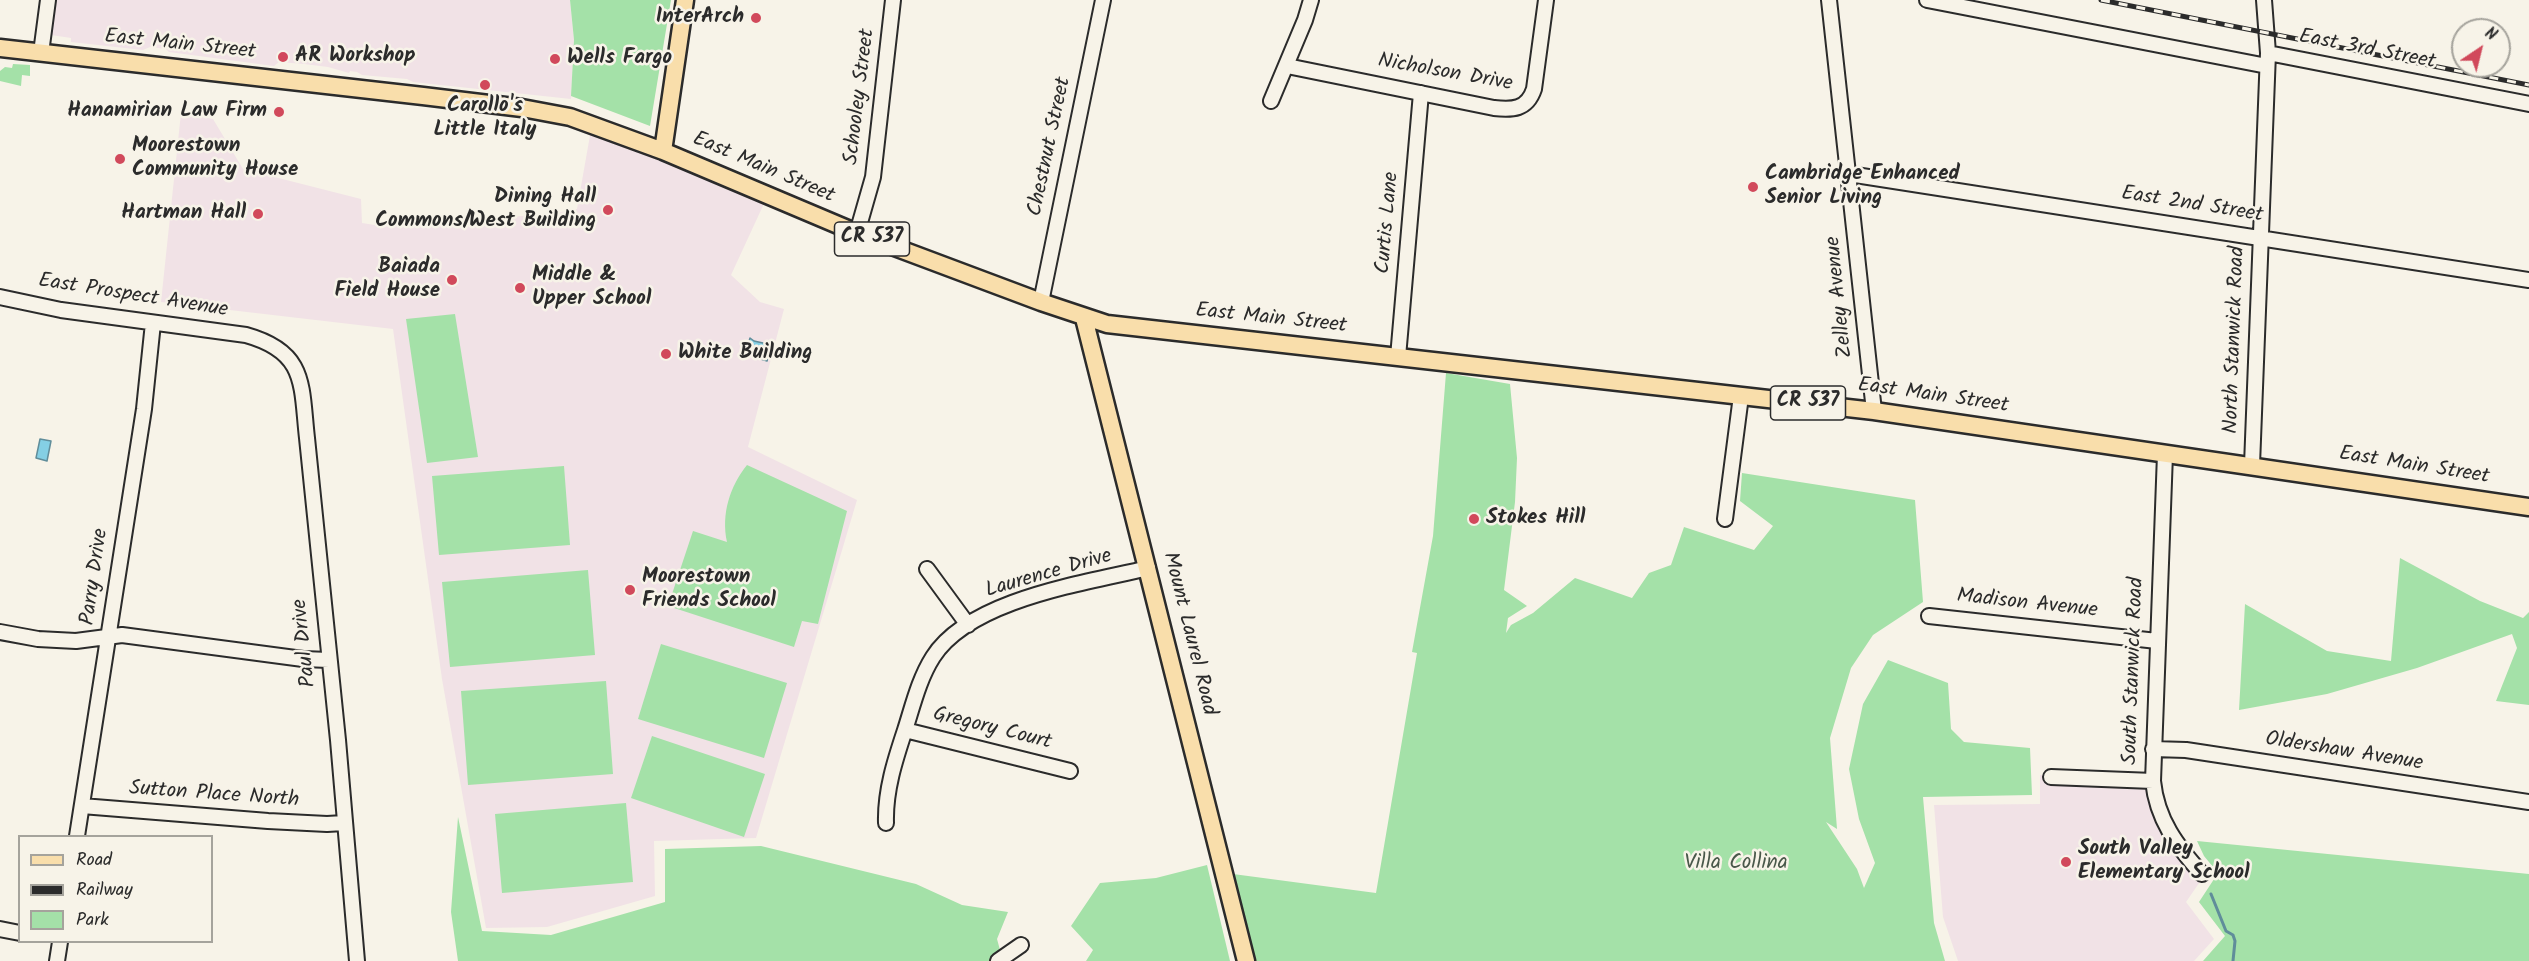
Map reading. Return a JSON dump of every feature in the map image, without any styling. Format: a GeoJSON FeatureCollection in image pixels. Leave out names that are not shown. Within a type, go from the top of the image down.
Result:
{"type":"FeatureCollection","features":[{"type":"Feature","properties":{"kind":"main road"},"geometry":{"type":"LineString","coordinates":[[663,151],[686,0]]}},
{"type":"Feature","properties":{"kind":"main road","name":"CR 537"},"geometry":{"type":"LineString","coordinates":[[0,48],[40,53]]}},
{"type":"Feature","properties":{"kind":"main road","name":"East Main Street"},"geometry":{"type":"LineString","coordinates":[[40,53],[543,111],[592,124],[663,151],[857,233],[1084,318],[1107,324],[1874,411],[2529,507]]}},
{"type":"Feature","properties":{"kind":"main road","name":"Mount Laurel Road"},"geometry":{"type":"LineString","coordinates":[[1084,318],[1246,961]]}},
{"type":"Feature","properties":{"kind":"street"},"geometry":{"type":"LineString","coordinates":[[40,53],[48,0]]}},
{"type":"Feature","properties":{"kind":"street","name":"Schooley Street"},"geometry":{"type":"LineString","coordinates":[[857,233],[873,177],[893,0]]}},
{"type":"Feature","properties":{"kind":"street","name":"Chestnut Street"},"geometry":{"type":"LineString","coordinates":[[1041,302],[1102,0]]}},
{"type":"Feature","properties":{"kind":"street"},"geometry":{"type":"LineString","coordinates":[[1271,101],[1287,66],[1311,0]]}},
{"type":"Feature","properties":{"kind":"street","name":"Nicholson Drive"},"geometry":{"type":"LineString","coordinates":[[1287,66],[1494,108],[1511,109],[1523,106],[1528,102],[1534,89],[1546,0]]}},
{"type":"Feature","properties":{"kind":"street","name":"Zelley Avenue"},"geometry":{"type":"LineString","coordinates":[[1829,0],[1874,411]]}},
{"type":"Feature","properties":{"kind":"street","name":"East 3rd Street"},"geometry":{"type":"LineString","coordinates":[[1928,0],[2529,104]]}},
{"type":"Feature","properties":{"kind":"street","name":"North Stanwick Road"},"geometry":{"type":"LineString","coordinates":[[2252,465],[2267,59],[2264,0]]}},
{"type":"Feature","properties":{"kind":"street","name":"Curtis Lane"},"geometry":{"type":"LineString","coordinates":[[1398,357],[1421,93]]}},
{"type":"Feature","properties":{"kind":"street","name":"East 2nd Street"},"geometry":{"type":"LineString","coordinates":[[1849,174],[2529,279]]}},
{"type":"Feature","properties":{"kind":"street","name":"East Prospect Avenue"},"geometry":{"type":"LineString","coordinates":[[0,297],[61,309],[260,339]]}},
{"type":"Feature","properties":{"kind":"street","name":"Parry Drive"},"geometry":{"type":"LineString","coordinates":[[77,835],[149,378],[153,323]]}},
{"type":"Feature","properties":{"kind":"street","name":"Paul Drive"},"geometry":{"type":"LineString","coordinates":[[260,339],[286,355],[296,367],[299,377],[329,660],[357,961]]}},
{"type":"Feature","properties":{"kind":"street"},"geometry":{"type":"LineString","coordinates":[[1725,519],[1741,396]]}},
{"type":"Feature","properties":{"kind":"street","name":"South Stanwick Road"},"geometry":{"type":"LineString","coordinates":[[2165,454],[2152,781],[2157,805],[2166,827],[2181,851],[2202,874]]}},
{"type":"Feature","properties":{"kind":"street","name":"Laurence Drive"},"geometry":{"type":"LineString","coordinates":[[886,823],[887,796],[914,699],[933,657],[952,637],[1011,603],[1148,568]]}},
{"type":"Feature","properties":{"kind":"street"},"geometry":{"type":"LineString","coordinates":[[927,569],[968,626]]}},
{"type":"Feature","properties":{"kind":"street","name":"Madison Avenue"},"geometry":{"type":"LineString","coordinates":[[1929,616],[2157,641]]}},
{"type":"Feature","properties":{"kind":"street"},"geometry":{"type":"LineString","coordinates":[[0,633],[38,639],[76,641],[122,634],[303,659],[329,660]]}},
{"type":"Feature","properties":{"kind":"street","name":"Gregory Court"},"geometry":{"type":"LineString","coordinates":[[905,730],[1070,771]]}},
{"type":"Feature","properties":{"kind":"street","name":"Oldershaw Avenue"},"geometry":{"type":"LineString","coordinates":[[2153,749],[2186,750],[2529,802]]}},
{"type":"Feature","properties":{"kind":"street"},"geometry":{"type":"LineString","coordinates":[[2051,777],[2152,781]]}},
{"type":"Feature","properties":{"kind":"street","name":"Sutton Place North"},"geometry":{"type":"LineString","coordinates":[[82,806],[268,821],[344,823]]}},
{"type":"Feature","properties":{"kind":"street"},"geometry":{"type":"LineString","coordinates":[[0,929],[18,933]]}},
{"type":"Feature","properties":{"kind":"street"},"geometry":{"type":"LineString","coordinates":[[57,961],[59,943]]}},
{"type":"Feature","properties":{"kind":"street"},"geometry":{"type":"LineString","coordinates":[[998,961],[1021,945]]}},
{"type":"Feature","properties":{"kind":"shaded area"},"geometry":{"type":"Polygon","coordinates":[[[54,0],[570,0],[574,40],[571,99],[413,82],[407,79],[362,75],[357,72],[350,71],[349,73],[304,64],[279,62],[274,66],[169,52],[166,49],[150,47],[143,50],[71,42],[71,38],[51,35],[54,0]]]}},
{"type":"Feature","properties":{"kind":"shaded area","name":"Moorestown Friends School"},"geometry":{"type":"Polygon","coordinates":[[[181,113],[213,119],[243,169],[361,199],[362,223],[381,226],[551,214],[577,209],[592,124],[767,197],[731,275],[760,302],[784,309],[748,447],[857,500],[756,838],[654,841],[655,896],[547,927],[486,928],[442,679],[393,329],[161,302],[181,113]]]}},
{"type":"Feature","properties":{"kind":"shaded area","name":"South Valley Elementary School"},"geometry":{"type":"Polygon","coordinates":[[[2040,775],[2153,781],[2161,816],[2206,873],[2186,902],[2214,939],[2194,961],[1958,961],[1943,917],[1934,805],[2040,804],[2040,775]]]}},
{"type":"Feature","properties":{"kind":"green space"},"geometry":{"type":"Polygon","coordinates":[[[570,0],[671,0],[650,126],[571,96],[574,40],[570,0]]]}},
{"type":"Feature","properties":{"kind":"green space"},"geometry":{"type":"Polygon","coordinates":[[[13,64],[30,65],[30,76],[22,75],[21,86],[0,81],[0,71],[5,67],[12,68],[13,64]]]}},
{"type":"Feature","properties":{"kind":"green space"},"geometry":{"type":"Polygon","coordinates":[[[455,314],[478,457],[427,463],[406,319],[455,314]]]}},
{"type":"Feature","properties":{"kind":"green space","name":"Villa Collina"},"geometry":{"type":"Polygon","coordinates":[[[1446,373],[1510,384],[1517,458],[1515,502],[1504,590],[1527,606],[1508,618],[1506,633],[1511,625],[1533,613],[1575,578],[1632,598],[1649,573],[1671,565],[1684,527],[1754,550],[1773,526],[1740,501],[1742,473],[1915,500],[1923,602],[1873,635],[1851,668],[1830,738],[1837,829],[1826,822],[1857,869],[1864,888],[1875,863],[1859,819],[1849,769],[1863,704],[1888,660],[1948,683],[1951,729],[1964,742],[2030,748],[2032,795],[1923,797],[1934,923],[1945,961],[1256,961],[1233,874],[1376,893],[1417,653],[1412,652],[1433,536],[1446,373]]]}},
{"type":"Feature","properties":{"kind":"green space"},"geometry":{"type":"Polygon","coordinates":[[[747,465],[847,511],[818,624],[802,621],[794,647],[668,606],[693,531],[727,542],[725,521],[728,501],[747,465]]]}},
{"type":"Feature","properties":{"kind":"green space"},"geometry":{"type":"Polygon","coordinates":[[[564,466],[570,545],[439,555],[432,476],[564,466]]]}},
{"type":"Feature","properties":{"kind":"green space"},"geometry":{"type":"Polygon","coordinates":[[[2400,558],[2480,601],[2523,618],[2529,612],[2529,705],[2496,701],[2517,648],[2512,634],[2417,668],[2327,694],[2239,710],[2245,604],[2327,651],[2391,661],[2400,558]]]}},
{"type":"Feature","properties":{"kind":"green space"},"geometry":{"type":"Polygon","coordinates":[[[588,570],[595,655],[450,667],[442,582],[588,570]]]}},
{"type":"Feature","properties":{"kind":"green space"},"geometry":{"type":"Polygon","coordinates":[[[661,644],[787,683],[764,758],[638,719],[661,644]]]}},
{"type":"Feature","properties":{"kind":"green space"},"geometry":{"type":"Polygon","coordinates":[[[606,681],[613,774],[468,785],[461,691],[606,681]]]}},
{"type":"Feature","properties":{"kind":"green space"},"geometry":{"type":"Polygon","coordinates":[[[652,736],[765,774],[744,837],[631,798],[652,736]]]}},
{"type":"Feature","properties":{"kind":"green space"},"geometry":{"type":"Polygon","coordinates":[[[626,803],[633,882],[502,893],[495,814],[626,803]]]}},
{"type":"Feature","properties":{"kind":"green space"},"geometry":{"type":"Polygon","coordinates":[[[458,817],[482,931],[551,935],[665,902],[665,849],[761,846],[916,884],[962,905],[1008,912],[997,939],[1003,961],[458,961],[451,912],[458,817]]]}},
{"type":"Feature","properties":{"kind":"green space"},"geometry":{"type":"Polygon","coordinates":[[[2197,841],[2529,874],[2529,961],[2203,961],[2225,936],[2199,902],[2218,873],[2204,856],[2197,841]]]}},
{"type":"Feature","properties":{"kind":"green space"},"geometry":{"type":"Polygon","coordinates":[[[1207,865],[1230,961],[1086,961],[1093,950],[1071,926],[1100,883],[1156,878],[1207,865]]]}},
{"type":"Feature","properties":{"kind":"water"},"geometry":{"type":"Polygon","coordinates":[[[750,338],[772,345],[767,361],[745,354],[750,338]]]}},
{"type":"Feature","properties":{"kind":"water"},"geometry":{"type":"Polygon","coordinates":[[[40,439],[51,441],[47,461],[36,458],[40,439]]]}},
{"type":"Feature","properties":{"kind":"waterway"},"geometry":{"type":"LineString","coordinates":[[2211,894],[2226,931],[2233,935],[2235,941],[2233,961]]}},
{"type":"Feature","properties":{"kind":"railway"},"geometry":{"type":"LineString","coordinates":[[2101,0],[2529,85]]}},
{"type":"Feature","properties":{"kind":"place","name":"InterArch"},"geometry":{"type":"Point","coordinates":[756,18]}},
{"type":"Feature","properties":{"kind":"place","name":"AR Workshop"},"geometry":{"type":"Point","coordinates":[283,57]}},
{"type":"Feature","properties":{"kind":"place","name":"Wells Fargo"},"geometry":{"type":"Point","coordinates":[555,59]}},
{"type":"Feature","properties":{"kind":"place","name":"Carollo's Little Italy"},"geometry":{"type":"Point","coordinates":[485,85]}},
{"type":"Feature","properties":{"kind":"place","name":"Hanamirian Law Firm"},"geometry":{"type":"Point","coordinates":[279,112]}},
{"type":"Feature","properties":{"kind":"place","name":"Moorestown Community House"},"geometry":{"type":"Point","coordinates":[120,159]}},
{"type":"Feature","properties":{"kind":"place","name":"Cambridge Enhanced Senior Living"},"geometry":{"type":"Point","coordinates":[1753,187]}},
{"type":"Feature","properties":{"kind":"place","name":"Dining Hall Commons/West Building"},"geometry":{"type":"Point","coordinates":[608,210]}},
{"type":"Feature","properties":{"kind":"place","name":"Hartman Hall"},"geometry":{"type":"Point","coordinates":[258,214]}},
{"type":"Feature","properties":{"kind":"place","name":"Baiada Field House"},"geometry":{"type":"Point","coordinates":[452,280]}},
{"type":"Feature","properties":{"kind":"place","name":"Middle & Upper School"},"geometry":{"type":"Point","coordinates":[520,288]}},
{"type":"Feature","properties":{"kind":"place","name":"White Building"},"geometry":{"type":"Point","coordinates":[666,354]}},
{"type":"Feature","properties":{"kind":"place","name":"Stokes Hill"},"geometry":{"type":"Point","coordinates":[1474,519]}},
{"type":"Feature","properties":{"kind":"place","name":"Moorestown Friends School"},"geometry":{"type":"Point","coordinates":[630,590]}},
{"type":"Feature","properties":{"kind":"place","name":"South Valley Elementary School"},"geometry":{"type":"Point","coordinates":[2066,862]}}]}
